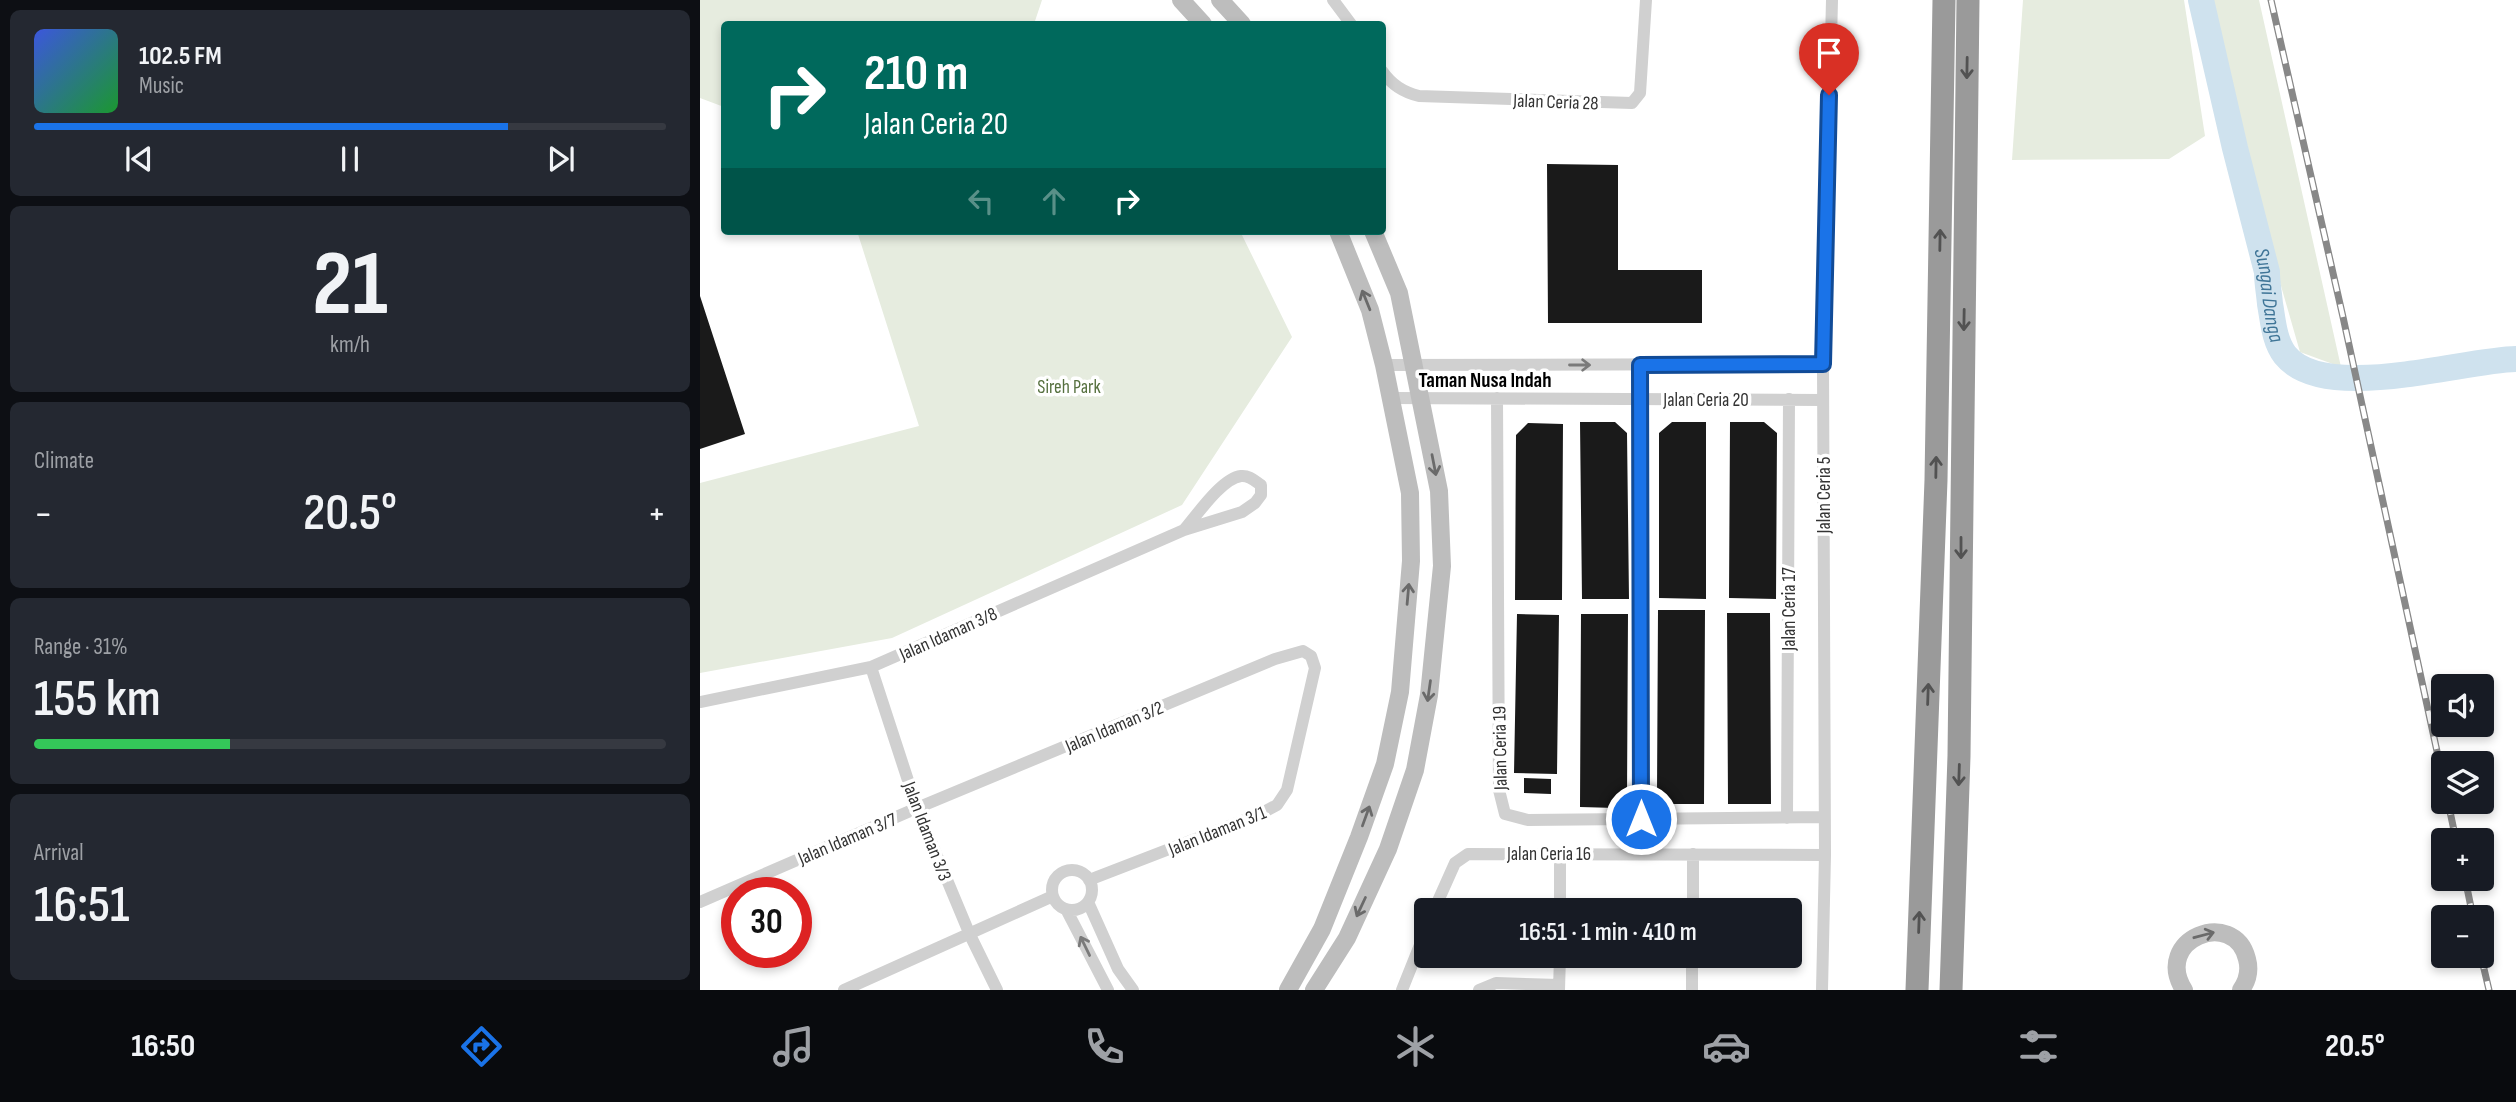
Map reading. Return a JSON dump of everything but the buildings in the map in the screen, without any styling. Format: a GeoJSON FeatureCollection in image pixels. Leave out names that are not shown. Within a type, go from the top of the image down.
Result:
{"type":"FeatureCollection","features":[{"type":"Feature","properties":{"kind":"highway"},"geometry":{"type":"LineString","coordinates":[[1917,990],[1936,480],[1944,0]]}},
{"type":"Feature","properties":{"kind":"highway"},"geometry":{"type":"LineString","coordinates":[[1951,990],[1959,756],[1969,0]]}},
{"type":"Feature","properties":{"kind":"main road"},"geometry":{"type":"LineString","coordinates":[[1181,0],[1200,21]]}},
{"type":"Feature","properties":{"kind":"main road"},"geometry":{"type":"LineString","coordinates":[[1220,0],[1239,21]]}},
{"type":"Feature","properties":{"kind":"main road"},"geometry":{"type":"LineString","coordinates":[[1288,990],[1322,929],[1385,764],[1400,692],[1411,561],[1410,493],[1384,365],[1370,310],[1340,235]]}},
{"type":"Feature","properties":{"kind":"main road"},"geometry":{"type":"LineString","coordinates":[[1314,990],[1347,938],[1388,849],[1415,770],[1429,695],[1442,566],[1439,491],[1414,366],[1399,293],[1375,235]]}},
{"type":"Feature","properties":{"kind":"main road"},"geometry":{"type":"LineString","coordinates":[[2184,990],[2177,977],[2179,953],[2195,936],[2207,932],[2230,936],[2246,953],[2249,965],[2246,986]]}},
{"type":"Feature","properties":{"kind":"street"},"geometry":{"type":"LineString","coordinates":[[1333,0],[1348,21]]}},
{"type":"Feature","properties":{"kind":"street","name":"Jalan Ceria 28"},"geometry":{"type":"LineString","coordinates":[[1386,75],[1398,88],[1419,96],[1632,103],[1640,93],[1646,0]]}},
{"type":"Feature","properties":{"kind":"street","name":"Jalan Ceria 5"},"geometry":{"type":"LineString","coordinates":[[1822,990],[1825,855],[1823,364],[1832,0]]}},
{"type":"Feature","properties":{"kind":"street","name":"Jalan Ceria 20"},"geometry":{"type":"LineString","coordinates":[[1384,365],[1823,364]]}},
{"type":"Feature","properties":{"kind":"street"},"geometry":{"type":"LineString","coordinates":[[1640,365],[1641,819]]}},
{"type":"Feature","properties":{"kind":"street","name":"Jalan Ceria 20"},"geometry":{"type":"LineString","coordinates":[[1391,398],[1823,400]]}},
{"type":"Feature","properties":{"kind":"street","name":"Jalan Ceria 19"},"geometry":{"type":"LineString","coordinates":[[1497,398],[1499,777],[1501,803],[1505,814],[1528,820],[1824,817]]}},
{"type":"Feature","properties":{"kind":"street","name":"Jalan Ceria 17"},"geometry":{"type":"LineString","coordinates":[[1787,818],[1789,400]]}},
{"type":"Feature","properties":{"kind":"street","name":"Jalan Idaman 3/8"},"geometry":{"type":"LineString","coordinates":[[700,702],[871,667],[1184,530],[1242,512],[1261,495],[1261,485],[1242,476],[1227,481],[1184,530]]}},
{"type":"Feature","properties":{"kind":"street","name":"Jalan Idaman 3/2"},"geometry":{"type":"LineString","coordinates":[[917,808],[1275,659],[1303,651],[1311,656]]}},
{"type":"Feature","properties":{"kind":"street","name":"Jalan Idaman 3/1"},"geometry":{"type":"LineString","coordinates":[[1089,880],[1277,805],[1287,790],[1294,763],[1315,668],[1311,656]]}},
{"type":"Feature","properties":{"kind":"street","name":"Jalan Idaman 3/3"},"geometry":{"type":"LineString","coordinates":[[871,667],[917,808],[970,935],[997,990]]}},
{"type":"Feature","properties":{"kind":"street","name":"Jalan Idaman 3/7"},"geometry":{"type":"LineString","coordinates":[[700,902],[917,808]]}},
{"type":"Feature","properties":{"kind":"street"},"geometry":{"type":"LineString","coordinates":[[1560,853],[1560,898]]}},
{"type":"Feature","properties":{"kind":"street","name":"Jalan Ceria 16"},"geometry":{"type":"LineString","coordinates":[[1439,898],[1455,863],[1468,854],[1825,855]]}},
{"type":"Feature","properties":{"kind":"street"},"geometry":{"type":"LineString","coordinates":[[1693,854],[1693,898]]}},
{"type":"Feature","properties":{"kind":"street"},"geometry":{"type":"LineString","coordinates":[[1066,909],[1078,908],[1088,902],[1092,891],[1089,880],[1080,871],[1067,870],[1056,877],[1053,896],[1058,904],[1066,909],[1108,990]]}},
{"type":"Feature","properties":{"kind":"street"},"geometry":{"type":"LineString","coordinates":[[845,990],[1053,896]]}},
{"type":"Feature","properties":{"kind":"street"},"geometry":{"type":"LineString","coordinates":[[1088,902],[1118,969],[1133,990]]}},
{"type":"Feature","properties":{"kind":"street"},"geometry":{"type":"LineString","coordinates":[[1402,990],[1414,960]]}},
{"type":"Feature","properties":{"kind":"street"},"geometry":{"type":"LineString","coordinates":[[1479,990],[1496,984],[1559,987],[1560,968]]}},
{"type":"Feature","properties":{"kind":"street"},"geometry":{"type":"LineString","coordinates":[[1692,968],[1692,990]]}},
{"type":"Feature","properties":{"kind":"green space"},"geometry":{"type":"Polygon","coordinates":[[[700,0],[1042,0],[1035,21],[721,21],[721,106],[700,98],[700,0]]]}},
{"type":"Feature","properties":{"kind":"green space"},"geometry":{"type":"Polygon","coordinates":[[[2023,0],[2184,0],[2205,136],[2169,159],[2012,160],[2023,0]]]}},
{"type":"Feature","properties":{"kind":"green space"},"geometry":{"type":"Polygon","coordinates":[[[2213,0],[2259,0],[2341,367],[2300,352],[2269,244],[2213,0]]]}},
{"type":"Feature","properties":{"kind":"green space","name":"Sireh Park"},"geometry":{"type":"Polygon","coordinates":[[[858,235],[1242,235],[1292,337],[1182,505],[892,638],[700,673],[700,483],[919,426],[858,235]]]}},
{"type":"Feature","properties":{"kind":"waterway","name":"Sungai Danga"},"geometry":{"type":"LineString","coordinates":[[2201,0],[2267,272],[2274,330],[2285,355],[2304,369],[2330,376],[2361,378],[2395,376],[2516,359]]}},
{"type":"Feature","properties":{"kind":"railway"},"geometry":{"type":"LineString","coordinates":[[2271,0],[2437,751]]}},
{"type":"Feature","properties":{"kind":"railway"},"geometry":{"type":"LineString","coordinates":[[2451,814],[2453,828]]}},
{"type":"Feature","properties":{"kind":"railway"},"geometry":{"type":"LineString","coordinates":[[2468,891],[2471,905]]}},
{"type":"Feature","properties":{"kind":"railway"},"geometry":{"type":"LineString","coordinates":[[2484,968],[2489,990]]}},
{"type":"Feature","properties":{"kind":"district","name":"Taman Nusa Indah"},"geometry":{"type":"Point","coordinates":[1485,380]}},
{"type":"Feature","properties":{"kind":"route"},"geometry":{"type":"LineString","coordinates":[[1641,819],[1640,365],[1823,364],[1829,95]]}}]}
